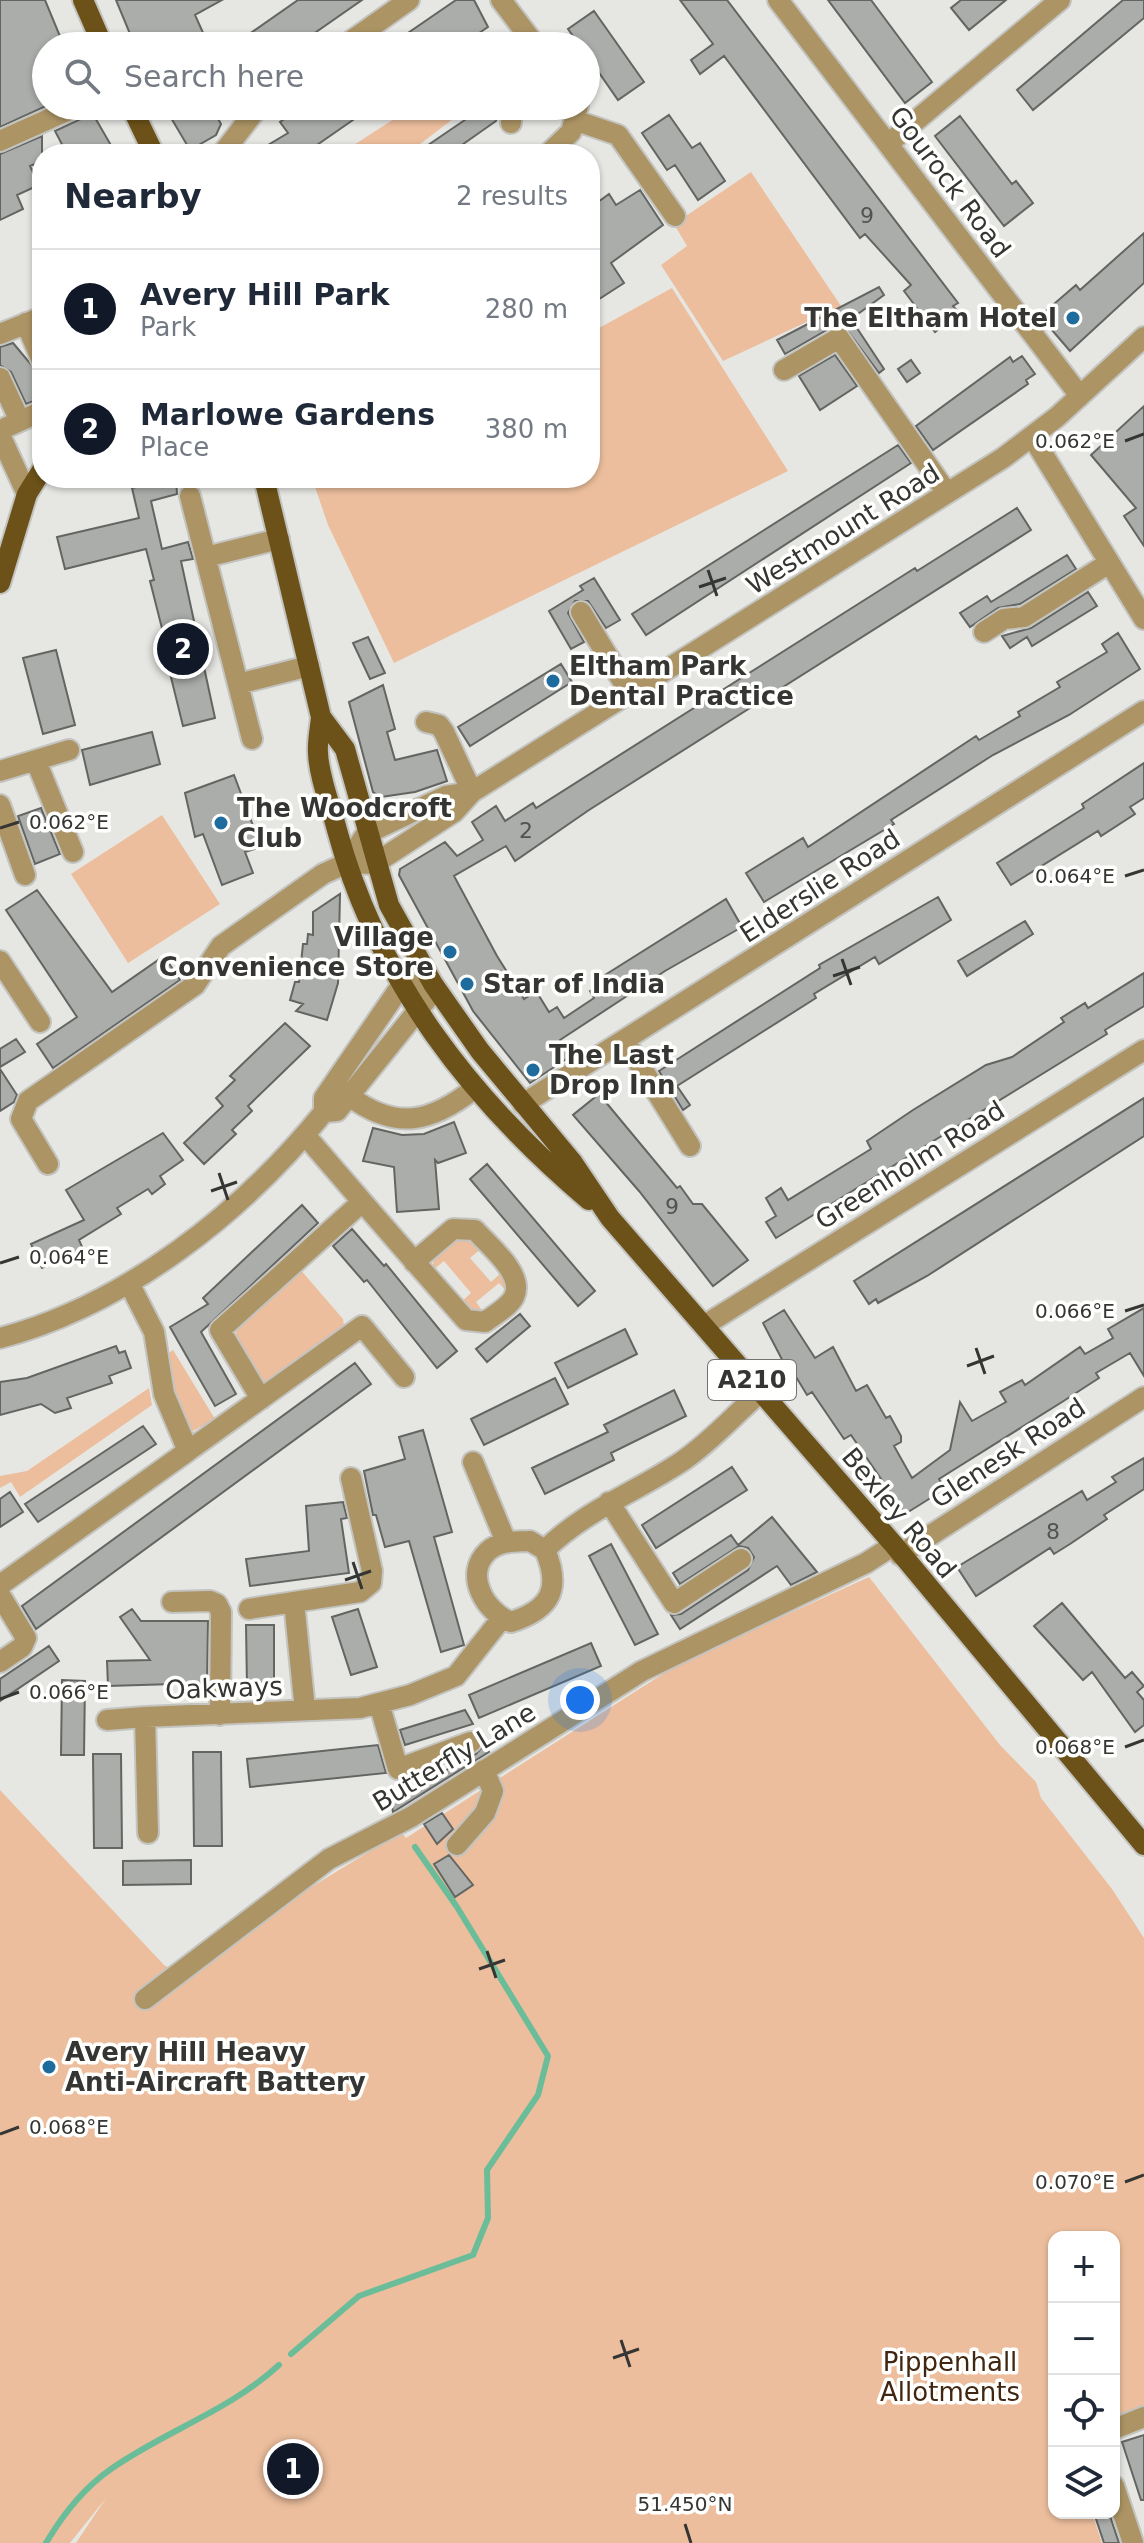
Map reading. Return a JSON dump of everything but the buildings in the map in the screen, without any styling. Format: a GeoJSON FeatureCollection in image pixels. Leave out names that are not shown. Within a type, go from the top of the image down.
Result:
{"type":"FeatureCollection","features":[{"type":"Feature","properties":{"kind":"main road"},"geometry":{"type":"LineString","coordinates":[[83,0],[97,32]]}},
{"type":"Feature","properties":{"kind":"main road"},"geometry":{"type":"LineString","coordinates":[[137,120],[148,144]]}},
{"type":"Feature","properties":{"kind":"main road"},"geometry":{"type":"LineString","coordinates":[[0,583],[32,486]]}},
{"type":"Feature","properties":{"kind":"main road","name":"A210"},"geometry":{"type":"LineString","coordinates":[[266,488],[321,717],[318,755],[347,863]]}},
{"type":"Feature","properties":{"kind":"main road","name":"A210"},"geometry":{"type":"LineString","coordinates":[[321,717],[345,749],[374,864],[389,905],[433,984]]}},
{"type":"Feature","properties":{"kind":"main road","name":"Bexley Road"},"geometry":{"type":"LineString","coordinates":[[347,863],[372,930],[417,1012],[475,1088],[560,1176],[610,1218]]}},
{"type":"Feature","properties":{"kind":"main road","name":"Bexley Road"},"geometry":{"type":"LineString","coordinates":[[433,984],[469,1038],[573,1163],[610,1218],[897,1550],[1144,1845]]}},
{"type":"Feature","properties":{"kind":"street"},"geometry":{"type":"LineString","coordinates":[[364,32],[409,0]]}},
{"type":"Feature","properties":{"kind":"street"},"geometry":{"type":"LineString","coordinates":[[501,0],[525,32]]}},
{"type":"Feature","properties":{"kind":"street","name":"Gourock Road"},"geometry":{"type":"LineString","coordinates":[[778,0],[1080,396]]}},
{"type":"Feature","properties":{"kind":"street"},"geometry":{"type":"LineString","coordinates":[[888,144],[1060,0]]}},
{"type":"Feature","properties":{"kind":"street"},"geometry":{"type":"LineString","coordinates":[[0,141],[47,120]]}},
{"type":"Feature","properties":{"kind":"street"},"geometry":{"type":"LineString","coordinates":[[230,144],[248,120]]}},
{"type":"Feature","properties":{"kind":"street"},"geometry":{"type":"LineString","coordinates":[[558,144],[571,132],[575,120]]}},
{"type":"Feature","properties":{"kind":"street"},"geometry":{"type":"LineString","coordinates":[[590,120],[618,135],[675,216]]}},
{"type":"Feature","properties":{"kind":"street"},"geometry":{"type":"LineString","coordinates":[[0,334],[32,321]]}},
{"type":"Feature","properties":{"kind":"street","name":"Westmount Road"},"geometry":{"type":"LineString","coordinates":[[374,864],[454,812],[472,792],[631,695],[1033,438],[1144,337]]}},
{"type":"Feature","properties":{"kind":"street"},"geometry":{"type":"LineString","coordinates":[[784,370],[839,338],[947,493]]}},
{"type":"Feature","properties":{"kind":"street"},"geometry":{"type":"LineString","coordinates":[[0,378],[20,421]]}},
{"type":"Feature","properties":{"kind":"street"},"geometry":{"type":"LineString","coordinates":[[27,494],[0,433],[32,416]]}},
{"type":"Feature","properties":{"kind":"street"},"geometry":{"type":"LineString","coordinates":[[1033,438],[1144,619]]}},
{"type":"Feature","properties":{"kind":"street"},"geometry":{"type":"LineString","coordinates":[[190,496],[252,739]]}},
{"type":"Feature","properties":{"kind":"street"},"geometry":{"type":"LineString","coordinates":[[206,557],[279,539]]}},
{"type":"Feature","properties":{"kind":"street"},"geometry":{"type":"LineString","coordinates":[[984,632],[1004,619],[1024,617],[1109,563]]}},
{"type":"Feature","properties":{"kind":"street"},"geometry":{"type":"LineString","coordinates":[[581,612],[631,695]]}},
{"type":"Feature","properties":{"kind":"street"},"geometry":{"type":"LineString","coordinates":[[238,684],[309,666]]}},
{"type":"Feature","properties":{"kind":"street","name":"Elderslie Road"},"geometry":{"type":"LineString","coordinates":[[523,1104],[1144,711]]}},
{"type":"Feature","properties":{"kind":"street"},"geometry":{"type":"LineString","coordinates":[[426,722],[439,725],[444,732],[472,792]]}},
{"type":"Feature","properties":{"kind":"street"},"geometry":{"type":"LineString","coordinates":[[0,771],[69,750]]}},
{"type":"Feature","properties":{"kind":"street"},"geometry":{"type":"LineString","coordinates":[[36,761],[54,797],[73,852]]}},
{"type":"Feature","properties":{"kind":"street","name":"Westmount Road"},"geometry":{"type":"LineString","coordinates":[[366,834],[446,796],[472,792]]}},
{"type":"Feature","properties":{"kind":"street"},"geometry":{"type":"LineString","coordinates":[[0,805],[25,875]]}},
{"type":"Feature","properties":{"kind":"street"},"geometry":{"type":"LineString","coordinates":[[347,863],[366,834]]}},
{"type":"Feature","properties":{"kind":"street"},"geometry":{"type":"LineString","coordinates":[[48,1164],[21,1119],[28,1101],[195,985],[221,946],[323,874],[347,863],[374,864]]}},
{"type":"Feature","properties":{"kind":"street"},"geometry":{"type":"LineString","coordinates":[[0,961],[40,1022]]}},
{"type":"Feature","properties":{"kind":"street"},"geometry":{"type":"LineString","coordinates":[[0,1338],[39,1326],[129,1283],[207,1226],[305,1135],[324,1112],[324,1098],[401,986],[433,984]]}},
{"type":"Feature","properties":{"kind":"street"},"geometry":{"type":"LineString","coordinates":[[324,1112],[337,1111],[417,1012],[433,984]]}},
{"type":"Feature","properties":{"kind":"street"},"geometry":{"type":"LineString","coordinates":[[625,1041],[690,1146]]}},
{"type":"Feature","properties":{"kind":"street","name":"Greenholm Road"},"geometry":{"type":"LineString","coordinates":[[705,1325],[1144,1050]]}},
{"type":"Feature","properties":{"kind":"street"},"geometry":{"type":"LineString","coordinates":[[349,1096],[371,1112],[391,1119],[412,1119],[451,1107],[475,1088]]}},
{"type":"Feature","properties":{"kind":"street"},"geometry":{"type":"LineString","coordinates":[[305,1135],[414,1262],[466,1320],[485,1322],[513,1300],[517,1287],[513,1275],[475,1230],[453,1229],[414,1262]]}},
{"type":"Feature","properties":{"kind":"street"},"geometry":{"type":"LineString","coordinates":[[261,1399],[220,1330],[362,1202]]}},
{"type":"Feature","properties":{"kind":"street"},"geometry":{"type":"LineString","coordinates":[[129,1283],[154,1332],[164,1394],[188,1451]]}},
{"type":"Feature","properties":{"kind":"street"},"geometry":{"type":"LineString","coordinates":[[0,1585],[362,1326],[404,1377]]}},
{"type":"Feature","properties":{"kind":"street"},"geometry":{"type":"LineString","coordinates":[[545,1550],[609,1502],[683,1461],[761,1392]]}},
{"type":"Feature","properties":{"kind":"street","name":"Glenesk Road"},"geometry":{"type":"LineString","coordinates":[[897,1550],[1144,1397]]}},
{"type":"Feature","properties":{"kind":"street"},"geometry":{"type":"LineString","coordinates":[[473,1462],[506,1542]]}},
{"type":"Feature","properties":{"kind":"street"},"geometry":{"type":"LineString","coordinates":[[249,1609],[360,1592],[371,1583],[372,1571],[351,1478]]}},
{"type":"Feature","properties":{"kind":"street"},"geometry":{"type":"LineString","coordinates":[[609,1502],[674,1603],[741,1559]]}},
{"type":"Feature","properties":{"kind":"street"},"geometry":{"type":"LineString","coordinates":[[530,1541],[545,1550],[555,1578],[547,1601],[529,1616],[511,1622],[484,1602],[477,1575],[487,1552],[506,1542],[530,1541]]}},
{"type":"Feature","properties":{"kind":"street","name":"Butterfly Lane"},"geometry":{"type":"LineString","coordinates":[[145,1999],[329,1859],[411,1817],[642,1671],[897,1550]]}},
{"type":"Feature","properties":{"kind":"street"},"geometry":{"type":"LineString","coordinates":[[0,1595],[26,1638],[22,1647],[0,1662]]}},
{"type":"Feature","properties":{"kind":"street"},"geometry":{"type":"LineString","coordinates":[[172,1602],[210,1601],[217,1604],[221,1612],[220,1715]]}},
{"type":"Feature","properties":{"kind":"street","name":"Oakways"},"geometry":{"type":"LineString","coordinates":[[294,1602],[305,1710]]}},
{"type":"Feature","properties":{"kind":"street","name":"Oakways"},"geometry":{"type":"LineString","coordinates":[[107,1720],[360,1708],[456,1676],[502,1618]]}},
{"type":"Feature","properties":{"kind":"street"},"geometry":{"type":"LineString","coordinates":[[379,1703],[398,1769],[471,1742]]}},
{"type":"Feature","properties":{"kind":"street","name":"Oakways"},"geometry":{"type":"LineString","coordinates":[[145,1717],[148,1833]]}},
{"type":"Feature","properties":{"kind":"street"},"geometry":{"type":"LineString","coordinates":[[457,1845],[485,1813],[493,1791],[484,1770]]}},
{"type":"Feature","properties":{"kind":"street"},"geometry":{"type":"LineString","coordinates":[[1120,2427],[1144,2417]]}},
{"type":"Feature","properties":{"kind":"street"},"geometry":{"type":"LineString","coordinates":[[1120,2504],[1133,2543]]}},
{"type":"Feature","properties":{"kind":"green space"},"geometry":{"type":"Polygon","coordinates":[[[392,120],[452,120],[420,144],[355,144],[392,120]]]}},
{"type":"Feature","properties":{"kind":"green space"},"geometry":{"type":"Polygon","coordinates":[[[751,172],[841,306],[723,361],[661,265],[687,246],[674,224],[751,172]]]}},
{"type":"Feature","properties":{"kind":"green space"},"geometry":{"type":"Polygon","coordinates":[[[672,288],[788,471],[394,663],[328,525],[315,488],[600,488],[600,328],[672,288]]]}},
{"type":"Feature","properties":{"kind":"green space"},"geometry":{"type":"Polygon","coordinates":[[[162,815],[220,904],[128,963],[71,874],[162,815]]]}},
{"type":"Feature","properties":{"kind":"green space"},"geometry":{"type":"Polygon","coordinates":[[[471,1236],[482,1248],[470,1258],[491,1282],[502,1272],[508,1279],[507,1292],[499,1283],[476,1302],[484,1313],[475,1315],[460,1303],[471,1293],[444,1261],[433,1270],[436,1255],[444,1244],[471,1236]]]}},
{"type":"Feature","properties":{"kind":"green space"},"geometry":{"type":"Polygon","coordinates":[[[299,1268],[343,1319],[344,1326],[266,1382],[259,1381],[236,1336],[237,1321],[299,1268]]]}},
{"type":"Feature","properties":{"kind":"green space"},"geometry":{"type":"Polygon","coordinates":[[[173,1350],[215,1419],[193,1431],[180,1418],[173,1396],[169,1353],[173,1350]]]}},
{"type":"Feature","properties":{"kind":"green space"},"geometry":{"type":"Polygon","coordinates":[[[149,1388],[152,1405],[20,1497],[11,1482],[0,1488],[0,1476],[27,1471],[149,1388]]]}},
{"type":"Feature","properties":{"kind":"green space","name":"Pippenhall Allotments"},"geometry":{"type":"Polygon","coordinates":[[[869,1577],[1000,1745],[1036,1782],[1041,1798],[1112,1889],[1144,1938],[1144,2408],[1120,2417],[1120,2231],[1048,2231],[1048,2519],[1094,2519],[1102,2543],[76,2543],[106,2498],[70,2543],[0,2543],[0,1790],[164,1965],[187,1979],[208,1965],[204,1960],[279,1907],[401,1832],[406,1838],[680,1663],[869,1577]]]}},
{"type":"Feature","properties":{"kind":"waterway"},"geometry":{"type":"LineString","coordinates":[[291,2354],[359,2296],[473,2255],[488,2218],[487,2170],[538,2095],[548,2056],[457,1907],[415,1847]]}},
{"type":"Feature","properties":{"kind":"waterway"},"geometry":{"type":"LineString","coordinates":[[46,2543],[75,2503],[101,2476],[239,2395],[279,2365]]}},
{"type":"Feature","properties":{"kind":"place","name":"The Eltham Hotel"},"geometry":{"type":"Point","coordinates":[1073,318]}},
{"type":"Feature","properties":{"kind":"place","name":"Marlowe Gardens"},"geometry":{"type":"Point","coordinates":[183,649]}},
{"type":"Feature","properties":{"kind":"place","name":"Eltham Park Dental Practice"},"geometry":{"type":"Point","coordinates":[553,681]}},
{"type":"Feature","properties":{"kind":"place","name":"The Woodcroft Club"},"geometry":{"type":"Point","coordinates":[221,823]}},
{"type":"Feature","properties":{"kind":"place","name":"Village Convenience Store"},"geometry":{"type":"Point","coordinates":[450,952]}},
{"type":"Feature","properties":{"kind":"place","name":"Star of India"},"geometry":{"type":"Point","coordinates":[467,984]}},
{"type":"Feature","properties":{"kind":"place","name":"The Last Drop Inn"},"geometry":{"type":"Point","coordinates":[533,1070]}},
{"type":"Feature","properties":{"kind":"place","name":"Avery Hill Heavy Anti-Aircraft Battery"},"geometry":{"type":"Point","coordinates":[49,2067]}},
{"type":"Feature","properties":{"kind":"place","name":"Avery Hill Park"},"geometry":{"type":"Point","coordinates":[293,2469]}}]}
